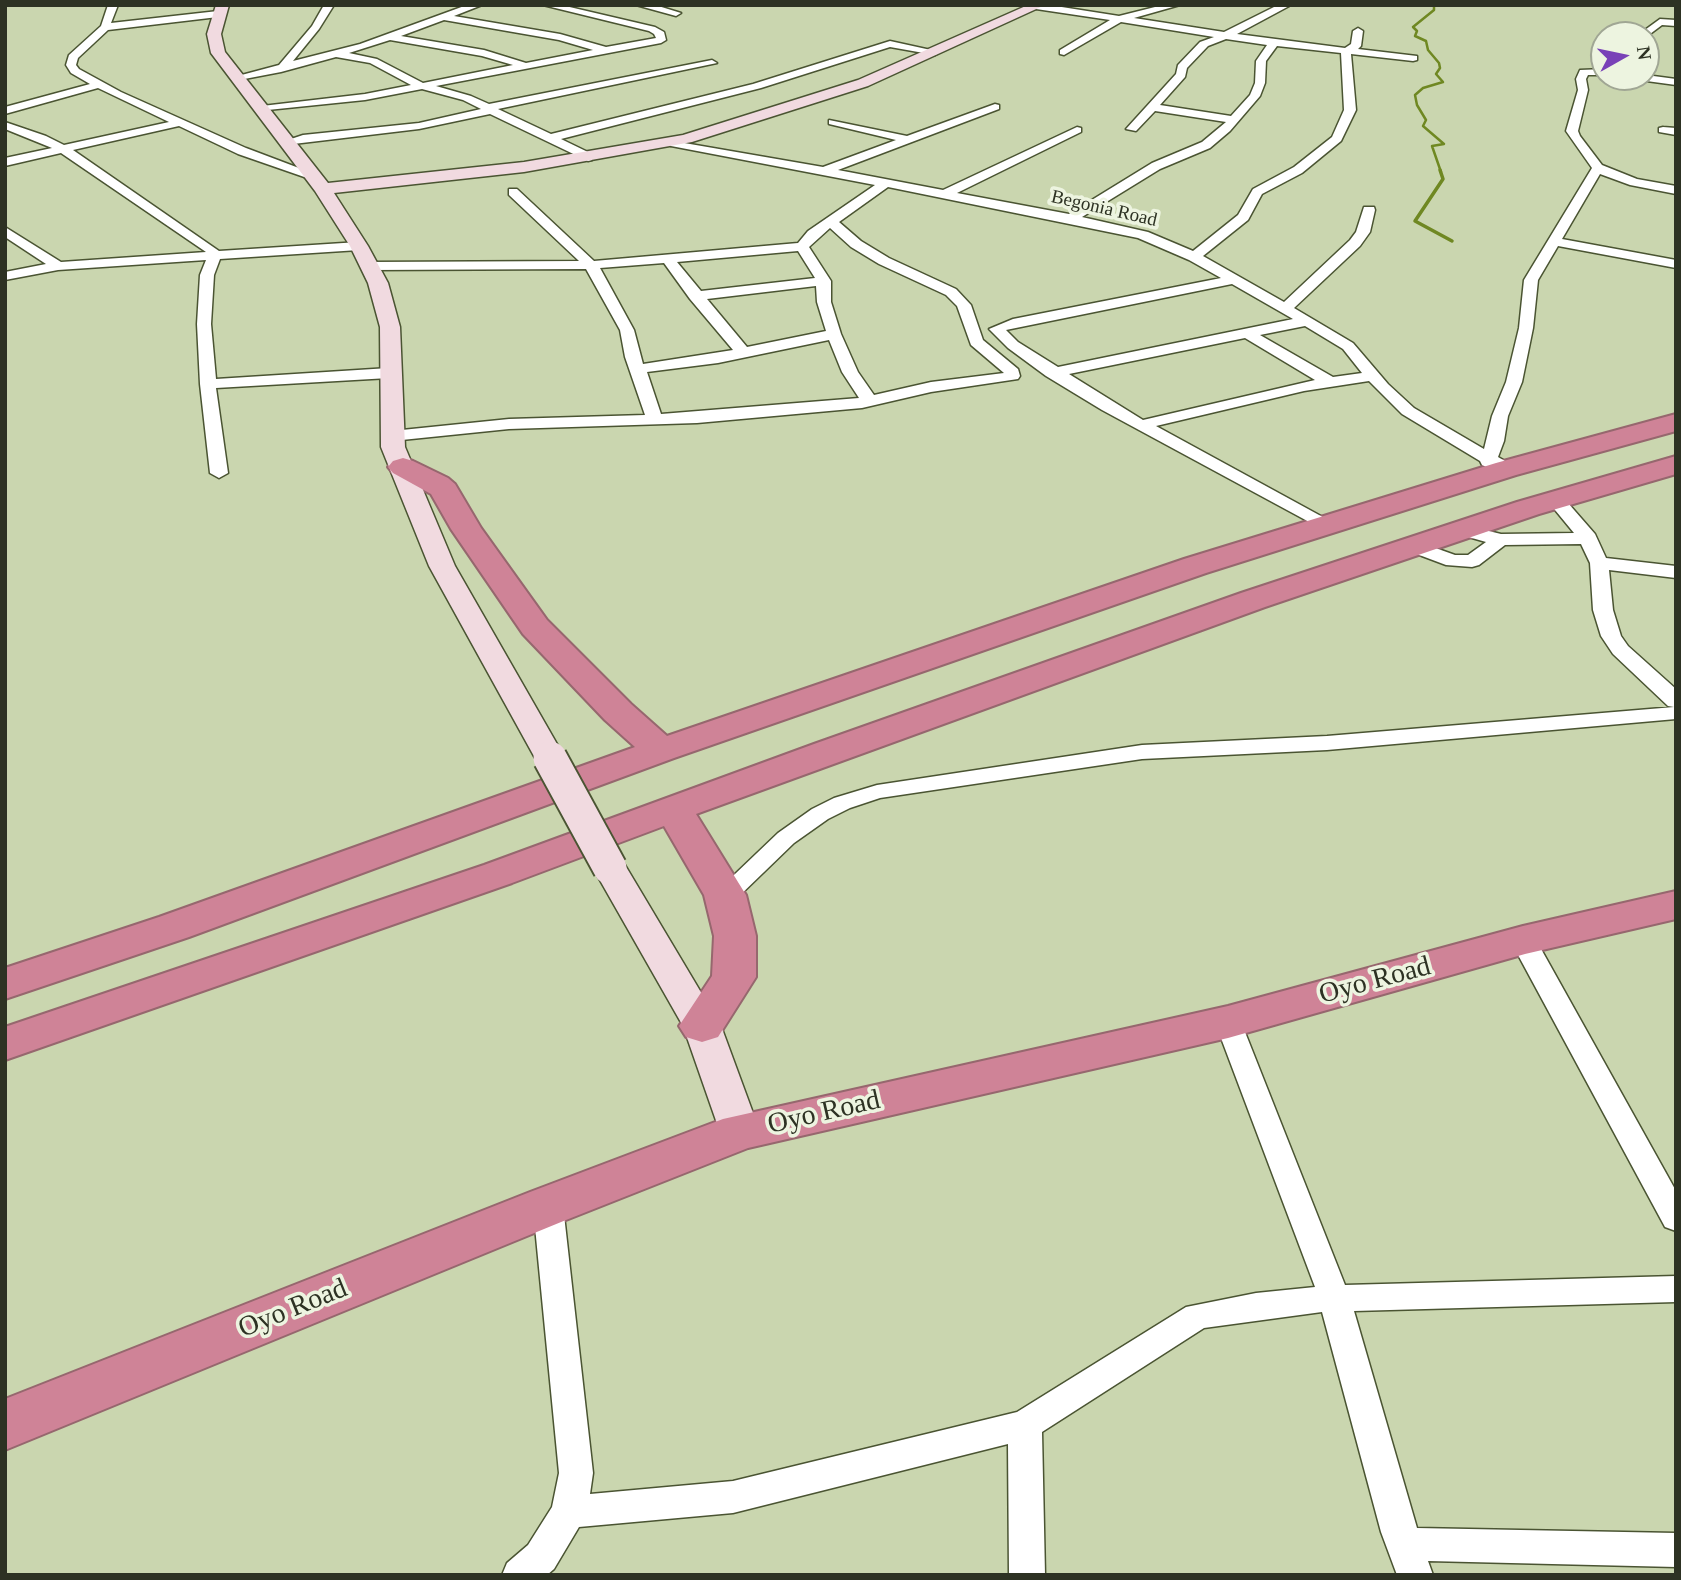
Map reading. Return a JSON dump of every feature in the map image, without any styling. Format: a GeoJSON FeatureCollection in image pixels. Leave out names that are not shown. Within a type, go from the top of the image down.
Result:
{"type":"FeatureCollection","features":[{"type":"Feature","properties":{"kind":"highway"},"geometry":{"type":"LineString","coordinates":[[5,984],[174,927],[661,750],[1497,465],[1676,422]]}},
{"type":"Feature","properties":{"kind":"highway"},"geometry":{"type":"LineString","coordinates":[[5,1044],[498,874],[1240,604],[1555,499],[1676,465]]}},
{"type":"Feature","properties":{"kind":"highway"},"geometry":{"type":"LineString","coordinates":[[403,467],[438,484],[444,490],[466,529],[535,627],[618,712],[661,750]]}},
{"type":"Feature","properties":{"kind":"highway"},"geometry":{"type":"LineString","coordinates":[[673,809],[725,895],[735,936],[734,977],[702,1026]]}},
{"type":"Feature","properties":{"kind":"highway","name":"Oyo Road"},"geometry":{"type":"LineString","coordinates":[[5,1425],[548,1206],[740,1132],[1228,1021],[1523,940],[1676,905]]}},
{"type":"Feature","properties":{"kind":"main road"},"geometry":{"type":"LineString","coordinates":[[318,183],[524,167],[671,142],[782,111],[851,87],[1038,6]]}},
{"type":"Feature","properties":{"kind":"main road"},"geometry":{"type":"LineString","coordinates":[[220,9],[214,34],[218,53],[318,183],[370,266],[386,307],[390,327],[389,373],[393,447],[442,566],[610,868],[702,1026],[740,1132]]}},
{"type":"Feature","properties":{"kind":"street"},"geometry":{"type":"LineString","coordinates":[[113,5],[105,27],[73,57],[71,65],[75,71],[98,85],[179,123],[318,183]]}},
{"type":"Feature","properties":{"kind":"street"},"geometry":{"type":"LineString","coordinates":[[281,69],[316,27],[329,5]]}},
{"type":"Feature","properties":{"kind":"street"},"geometry":{"type":"LineString","coordinates":[[238,79],[338,54],[477,5]]}},
{"type":"Feature","properties":{"kind":"street"},"geometry":{"type":"LineString","coordinates":[[262,109],[348,99],[661,40],[659,32],[603,16],[548,5]]}},
{"type":"Feature","properties":{"kind":"street"},"geometry":{"type":"LineString","coordinates":[[641,5],[676,13]]}},
{"type":"Feature","properties":{"kind":"street"},"geometry":{"type":"LineString","coordinates":[[1064,52],[1119,19],[1175,5]]}},
{"type":"Feature","properties":{"kind":"street"},"geometry":{"type":"LineString","coordinates":[[1132,129],[1181,75],[1182,67],[1204,44],[1228,35],[1286,5]]}},
{"type":"Feature","properties":{"kind":"street"},"geometry":{"type":"LineString","coordinates":[[1038,6],[1274,43],[1413,58]]}},
{"type":"Feature","properties":{"kind":"street"},"geometry":{"type":"LineString","coordinates":[[105,27],[220,9]]}},
{"type":"Feature","properties":{"kind":"street"},"geometry":{"type":"LineString","coordinates":[[443,17],[552,36],[607,51]]}},
{"type":"Feature","properties":{"kind":"street"},"geometry":{"type":"LineString","coordinates":[[1346,51],[1356,46],[1358,31]]}},
{"type":"Feature","properties":{"kind":"street"},"geometry":{"type":"LineString","coordinates":[[388,37],[484,53],[527,67]]}},
{"type":"Feature","properties":{"kind":"street"},"geometry":{"type":"LineString","coordinates":[[1070,219],[1156,166],[1206,145],[1235,120],[1255,96],[1260,83],[1261,61],[1274,43]]}},
{"type":"Feature","properties":{"kind":"street"},"geometry":{"type":"LineString","coordinates":[[551,138],[757,86],[890,44],[936,52]]}},
{"type":"Feature","properties":{"kind":"street"},"geometry":{"type":"LineString","coordinates":[[1194,257],[1243,217],[1257,192],[1298,170],[1337,139],[1350,110],[1346,51]]}},
{"type":"Feature","properties":{"kind":"street"},"geometry":{"type":"LineString","coordinates":[[338,54],[373,61],[422,86],[442,90],[489,109],[587,157]]}},
{"type":"Feature","properties":{"kind":"street"},"geometry":{"type":"LineString","coordinates":[[289,143],[303,138],[405,129],[712,62]]}},
{"type":"Feature","properties":{"kind":"street"},"geometry":{"type":"LineString","coordinates":[[1590,72],[1584,72],[1581,79],[1583,90],[1572,131],[1598,167],[1634,182],[1676,190]]}},
{"type":"Feature","properties":{"kind":"street"},"geometry":{"type":"LineString","coordinates":[[5,111],[98,85]]}},
{"type":"Feature","properties":{"kind":"street"},"geometry":{"type":"LineString","coordinates":[[822,172],[995,107]]}},
{"type":"Feature","properties":{"kind":"street"},"geometry":{"type":"LineString","coordinates":[[1152,107],[1235,120]]}},
{"type":"Feature","properties":{"kind":"street"},"geometry":{"type":"LineString","coordinates":[[832,122],[909,140]]}},
{"type":"Feature","properties":{"kind":"street"},"geometry":{"type":"LineString","coordinates":[[5,162],[179,123]]}},
{"type":"Feature","properties":{"kind":"street"},"geometry":{"type":"LineString","coordinates":[[5,125],[62,149],[208,247],[215,256]]}},
{"type":"Feature","properties":{"kind":"street"},"geometry":{"type":"LineString","coordinates":[[945,194],[1016,162],[1077,130]]}},
{"type":"Feature","properties":{"kind":"street","name":"Begonia Road"},"geometry":{"type":"LineString","coordinates":[[671,142],[1128,230],[1194,257],[1348,345],[1373,376],[1408,411],[1497,465]]}},
{"type":"Feature","properties":{"kind":"street"},"geometry":{"type":"LineString","coordinates":[[1497,465],[1526,328],[1531,280],[1598,167]]}},
{"type":"Feature","properties":{"kind":"street"},"geometry":{"type":"LineString","coordinates":[[370,266],[591,265],[802,247],[813,234],[885,184]]}},
{"type":"Feature","properties":{"kind":"street"},"geometry":{"type":"LineString","coordinates":[[513,192],[591,265],[627,330],[654,419]]}},
{"type":"Feature","properties":{"kind":"street"},"geometry":{"type":"LineString","coordinates":[[1286,308],[1320,273],[1355,243],[1363,232],[1369,210]]}},
{"type":"Feature","properties":{"kind":"street"},"geometry":{"type":"LineString","coordinates":[[392,436],[509,424],[696,418],[862,403],[931,387],[1012,376],[1012,372],[976,342],[964,306],[951,292],[884,261],[856,244],[832,223]]}},
{"type":"Feature","properties":{"kind":"street"},"geometry":{"type":"LineString","coordinates":[[5,231],[58,266]]}},
{"type":"Feature","properties":{"kind":"street"},"geometry":{"type":"LineString","coordinates":[[1554,241],[1676,264]]}},
{"type":"Feature","properties":{"kind":"street"},"geometry":{"type":"LineString","coordinates":[[5,276],[58,266],[359,246]]}},
{"type":"Feature","properties":{"kind":"street"},"geometry":{"type":"LineString","coordinates":[[802,247],[824,281],[824,302],[834,334],[850,372],[866,394],[867,400]]}},
{"type":"Feature","properties":{"kind":"street"},"geometry":{"type":"LineString","coordinates":[[215,256],[207,275],[204,324],[219,472]]}},
{"type":"Feature","properties":{"kind":"street"},"geometry":{"type":"LineString","coordinates":[[668,259],[743,353]]}},
{"type":"Feature","properties":{"kind":"street"},"geometry":{"type":"LineString","coordinates":[[1231,280],[996,328],[1013,345],[1052,373],[1141,425],[1324,524]]}},
{"type":"Feature","properties":{"kind":"street"},"geometry":{"type":"LineString","coordinates":[[695,296],[824,281]]}},
{"type":"Feature","properties":{"kind":"street"},"geometry":{"type":"LineString","coordinates":[[1052,373],[1307,321]]}},
{"type":"Feature","properties":{"kind":"street"},"geometry":{"type":"LineString","coordinates":[[638,369],[743,353],[834,334]]}},
{"type":"Feature","properties":{"kind":"street"},"geometry":{"type":"LineString","coordinates":[[1248,334],[1329,381]]}},
{"type":"Feature","properties":{"kind":"street"},"geometry":{"type":"LineString","coordinates":[[208,384],[389,373]]}},
{"type":"Feature","properties":{"kind":"street"},"geometry":{"type":"LineString","coordinates":[[1141,425],[1329,381],[1373,376]]}},
{"type":"Feature","properties":{"kind":"street"},"geometry":{"type":"LineString","coordinates":[[1555,499],[1588,538],[1599,564],[1603,610],[1611,636],[1620,650],[1676,701]]}},
{"type":"Feature","properties":{"kind":"street"},"geometry":{"type":"LineString","coordinates":[[1464,530],[1500,540],[1588,538]]}},
{"type":"Feature","properties":{"kind":"street"},"geometry":{"type":"LineString","coordinates":[[1413,545],[1453,561],[1472,561],[1500,540]]}},
{"type":"Feature","properties":{"kind":"street"},"geometry":{"type":"LineString","coordinates":[[1599,564],[1676,572]]}},
{"type":"Feature","properties":{"kind":"street"},"geometry":{"type":"LineString","coordinates":[[725,895],[786,838],[820,814],[842,803],[877,792],[1142,752],[1327,743],[1676,713]]}},
{"type":"Feature","properties":{"kind":"street"},"geometry":{"type":"LineString","coordinates":[[1523,940],[1676,1219]]}},
{"type":"Feature","properties":{"kind":"street"},"geometry":{"type":"LineString","coordinates":[[1228,1021],[1335,1298],[1409,1560],[1676,1550]]}},
{"type":"Feature","properties":{"kind":"street"},"geometry":{"type":"LineString","coordinates":[[520,1575],[541,1557],[569,1512],[576,1473],[548,1206]]}},
{"type":"Feature","properties":{"kind":"street"},"geometry":{"type":"LineString","coordinates":[[569,1512],[733,1497],[1025,1425],[1198,1316],[1256,1306],[1335,1298],[1676,1289]]}},
{"type":"Feature","properties":{"kind":"street"},"geometry":{"type":"LineString","coordinates":[[1025,1425],[1027,1575]]}},
{"type":"Feature","properties":{"kind":"waterway"},"geometry":{"type":"LineString","coordinates":[[1434,5],[1434,10],[1413,27],[1417,31],[1415,36],[1426,41],[1428,50],[1439,63],[1440,68],[1436,74],[1443,82],[1423,88],[1415,95],[1417,105],[1426,120],[1423,126],[1444,144],[1432,146],[1441,172]]}},
{"type":"Feature","properties":{"kind":"waterway"},"geometry":{"type":"LineString","coordinates":[[1440,170],[1443,179],[1415,221],[1452,241]]}}]}
